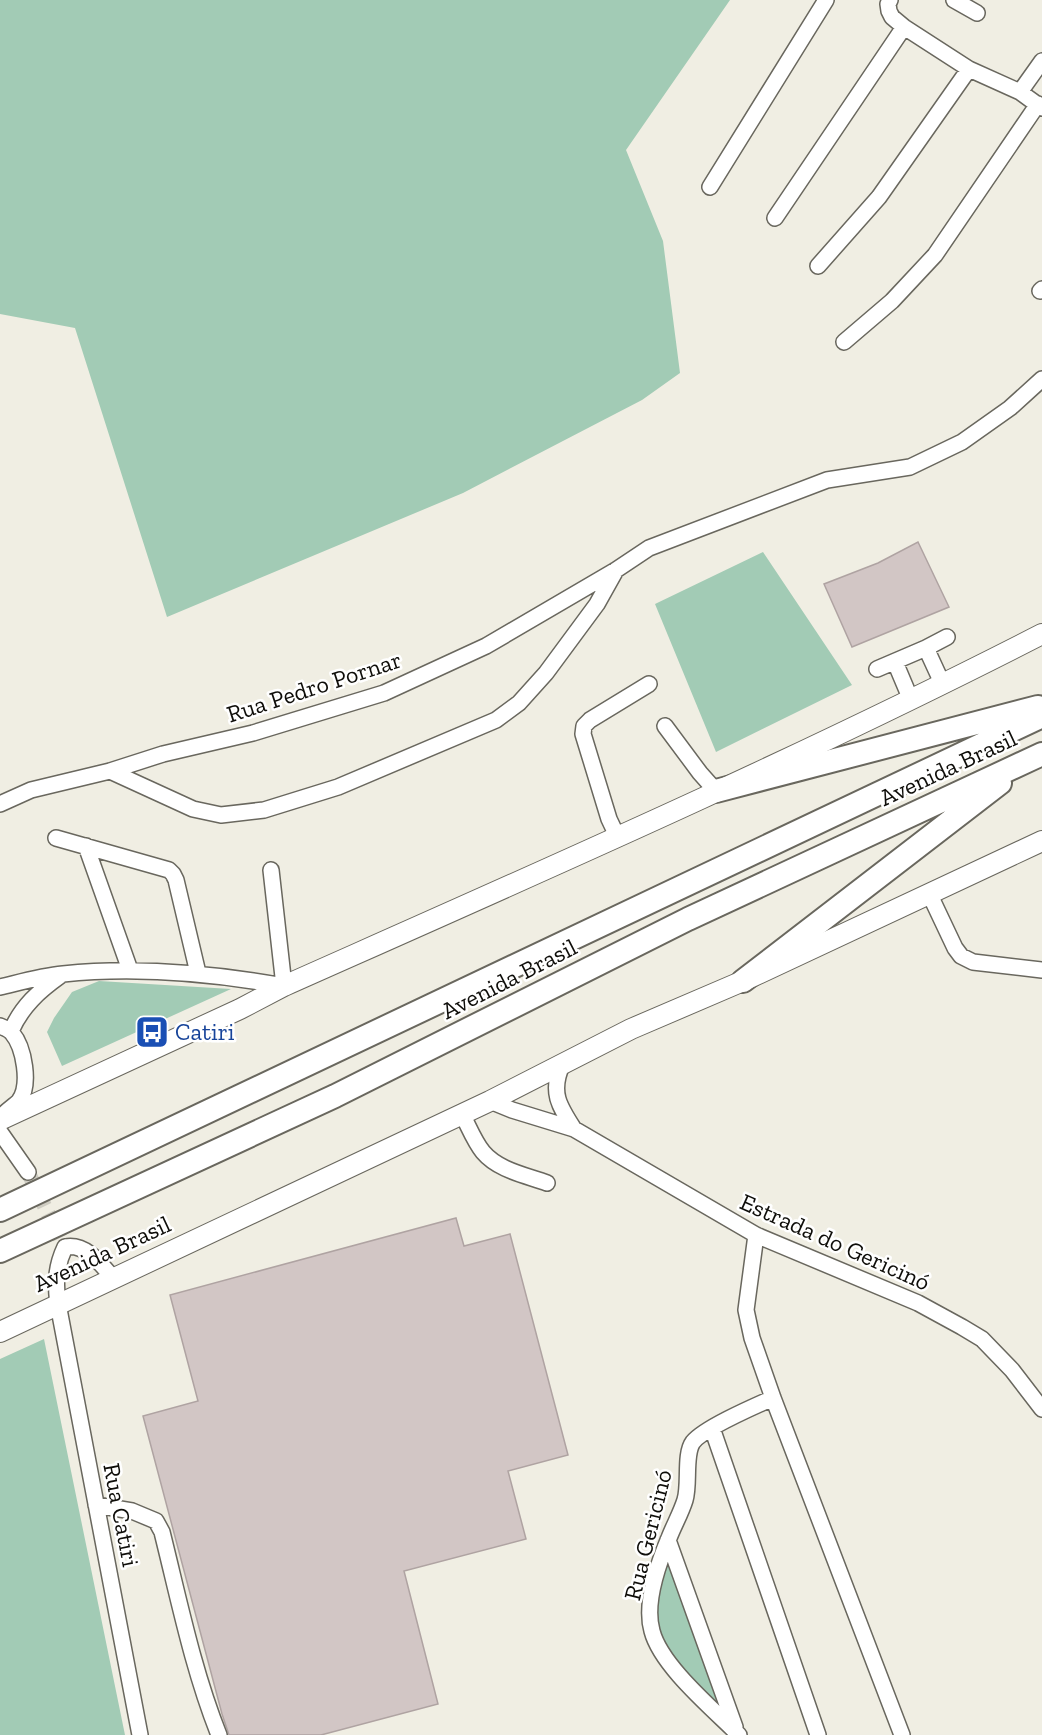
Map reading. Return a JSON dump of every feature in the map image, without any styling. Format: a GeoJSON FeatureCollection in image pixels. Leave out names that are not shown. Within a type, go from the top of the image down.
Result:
{"type":"FeatureCollection","features":[{"type":"Feature","properties":{"kind":"highway"},"geometry":{"type":"LineString","coordinates":[[716,791],[1042,706]]}},
{"type":"Feature","properties":{"kind":"highway","name":"Avenida Brasil"},"geometry":{"type":"LineString","coordinates":[[0,1210],[1042,716]]}},
{"type":"Feature","properties":{"kind":"highway"},"geometry":{"type":"LineString","coordinates":[[743,981],[1038,755]]}},
{"type":"Feature","properties":{"kind":"highway","name":"Avenida Brasil"},"geometry":{"type":"LineString","coordinates":[[0,1251],[335,1096],[688,919],[1038,755]]}},
{"type":"Feature","properties":{"kind":"main road"},"geometry":{"type":"LineString","coordinates":[[0,1119],[240,1009],[284,986],[618,838],[943,685],[1042,634]]}},
{"type":"Feature","properties":{"kind":"main road","name":"Avenida Brasil"},"geometry":{"type":"LineString","coordinates":[[0,1332],[490,1101],[631,1029],[743,981],[1042,841]]}},
{"type":"Feature","properties":{"kind":"street"},"geometry":{"type":"LineString","coordinates":[[710,187],[826,0]]}},
{"type":"Feature","properties":{"kind":"street"},"geometry":{"type":"LineString","coordinates":[[954,0],[977,13]]}},
{"type":"Feature","properties":{"kind":"street"},"geometry":{"type":"LineString","coordinates":[[844,342],[892,301],[934,255],[1040,106],[1020,92],[969,69],[904,27],[892,17],[889,2]]}},
{"type":"Feature","properties":{"kind":"street"},"geometry":{"type":"LineString","coordinates":[[775,218],[904,27]]}},
{"type":"Feature","properties":{"kind":"street"},"geometry":{"type":"LineString","coordinates":[[1020,92],[1042,61]]}},
{"type":"Feature","properties":{"kind":"street"},"geometry":{"type":"LineString","coordinates":[[818,266],[879,197],[969,69]]}},
{"type":"Feature","properties":{"kind":"street","name":"Rua Pedro Pornar"},"geometry":{"type":"LineString","coordinates":[[0,804],[31,790],[110,771],[163,754],[252,733],[384,693],[486,646],[616,570],[649,548],[827,480],[910,467],[962,442],[1010,408],[1042,379]]}},
{"type":"Feature","properties":{"kind":"street"},"geometry":{"type":"LineString","coordinates":[[110,771],[193,809],[221,815],[264,810],[338,787],[496,720],[519,703],[546,673],[597,604],[616,570]]}},
{"type":"Feature","properties":{"kind":"street"},"geometry":{"type":"LineString","coordinates":[[877,669],[947,637]]}},
{"type":"Feature","properties":{"kind":"street"},"geometry":{"type":"LineString","coordinates":[[926,648],[943,685]]}},
{"type":"Feature","properties":{"kind":"street"},"geometry":{"type":"LineString","coordinates":[[895,662],[911,700]]}},
{"type":"Feature","properties":{"kind":"street"},"geometry":{"type":"LineString","coordinates":[[618,838],[609,819],[583,734],[584,726],[649,684]]}},
{"type":"Feature","properties":{"kind":"street"},"geometry":{"type":"LineString","coordinates":[[665,726],[716,791]]}},
{"type":"Feature","properties":{"kind":"street"},"geometry":{"type":"LineString","coordinates":[[56,838],[169,870],[176,880],[198,973]]}},
{"type":"Feature","properties":{"kind":"street"},"geometry":{"type":"LineString","coordinates":[[86,846],[130,970]]}},
{"type":"Feature","properties":{"kind":"street"},"geometry":{"type":"LineString","coordinates":[[0,987],[63,974],[130,970],[198,973],[284,986],[271,870]]}},
{"type":"Feature","properties":{"kind":"street"},"geometry":{"type":"LineString","coordinates":[[929,893],[961,956],[973,962],[1042,970]]}},
{"type":"Feature","properties":{"kind":"street"},"geometry":{"type":"LineString","coordinates":[[0,1119],[19,1100],[24,1089],[25,1075],[22,1054],[17,1041],[5,1028],[41,990],[63,974]]}},
{"type":"Feature","properties":{"kind":"street"},"geometry":{"type":"LineString","coordinates":[[562,1065],[556,1084],[557,1094],[562,1111],[574,1129]]}},
{"type":"Feature","properties":{"kind":"street","name":"Estrada do Gericinó"},"geometry":{"type":"LineString","coordinates":[[490,1101],[574,1129],[756,1235],[918,1303],[982,1339],[1012,1370],[1042,1409]]}},
{"type":"Feature","properties":{"kind":"street"},"geometry":{"type":"LineString","coordinates":[[462,1114],[482,1150],[492,1161],[502,1167],[547,1183]]}},
{"type":"Feature","properties":{"kind":"street"},"geometry":{"type":"LineString","coordinates":[[0,1132],[28,1172]]}},
{"type":"Feature","properties":{"kind":"street"},"geometry":{"type":"LineString","coordinates":[[756,1235],[746,1310],[752,1338],[903,1735]]}},
{"type":"Feature","properties":{"kind":"street","name":"Rua Catiri"},"geometry":{"type":"LineString","coordinates":[[113,1278],[90,1254],[79,1247],[63,1243],[57,1269],[58,1304],[140,1735]]}},
{"type":"Feature","properties":{"kind":"street","name":"Rua Gericinó"},"geometry":{"type":"LineString","coordinates":[[738,1734],[674,1669],[660,1650],[651,1630],[649,1602],[668,1540],[685,1501],[691,1444],[712,1428],[773,1398]]}},
{"type":"Feature","properties":{"kind":"street"},"geometry":{"type":"LineString","coordinates":[[712,1428],[819,1735]]}},
{"type":"Feature","properties":{"kind":"street"},"geometry":{"type":"LineString","coordinates":[[96,1505],[132,1511],[156,1521],[162,1532],[194,1658],[210,1714],[219,1735]]}},
{"type":"Feature","properties":{"kind":"street"},"geometry":{"type":"LineString","coordinates":[[668,1540],[738,1734]]}},
{"type":"Feature","properties":{"kind":"green space"},"geometry":{"type":"Polygon","coordinates":[[[0,0],[730,0],[626,150],[663,241],[680,373],[642,400],[463,493],[167,617],[75,328],[0,314],[0,0]]]}},
{"type":"Feature","properties":{"kind":"green space"},"geometry":{"type":"Polygon","coordinates":[[[763,552],[852,685],[716,752],[655,604],[763,552]]]}},
{"type":"Feature","properties":{"kind":"green space"},"geometry":{"type":"Polygon","coordinates":[[[99,981],[231,989],[62,1066],[47,1032],[72,992],[99,981]]]}},
{"type":"Feature","properties":{"kind":"green space"},"geometry":{"type":"Polygon","coordinates":[[[44,1339],[125,1735],[0,1735],[0,1359],[44,1339]]]}},
{"type":"Feature","properties":{"kind":"green space"},"geometry":{"type":"Polygon","coordinates":[[[668,1540],[737,1733],[660,1650],[655,1580],[668,1540]]]}},
{"type":"Feature","properties":{"kind":"building"},"geometry":{"type":"Polygon","coordinates":[[[918,542],[949,607],[852,647],[824,584],[878,563],[918,542]]]}},
{"type":"Feature","properties":{"kind":"building"},"geometry":{"type":"Polygon","coordinates":[[[456,1218],[464,1246],[510,1234],[568,1455],[508,1471],[526,1539],[404,1571],[438,1704],[321,1735],[229,1735],[143,1416],[198,1401],[170,1295],[456,1218]]]}},
{"type":"Feature","properties":{"kind":"tunnel"},"geometry":{"type":"LineString","coordinates":[[28,1172],[60,1238]]}},
{"type":"Feature","properties":{"kind":"place","name":"Catiri"},"geometry":{"type":"Point","coordinates":[152,1032]}}]}
